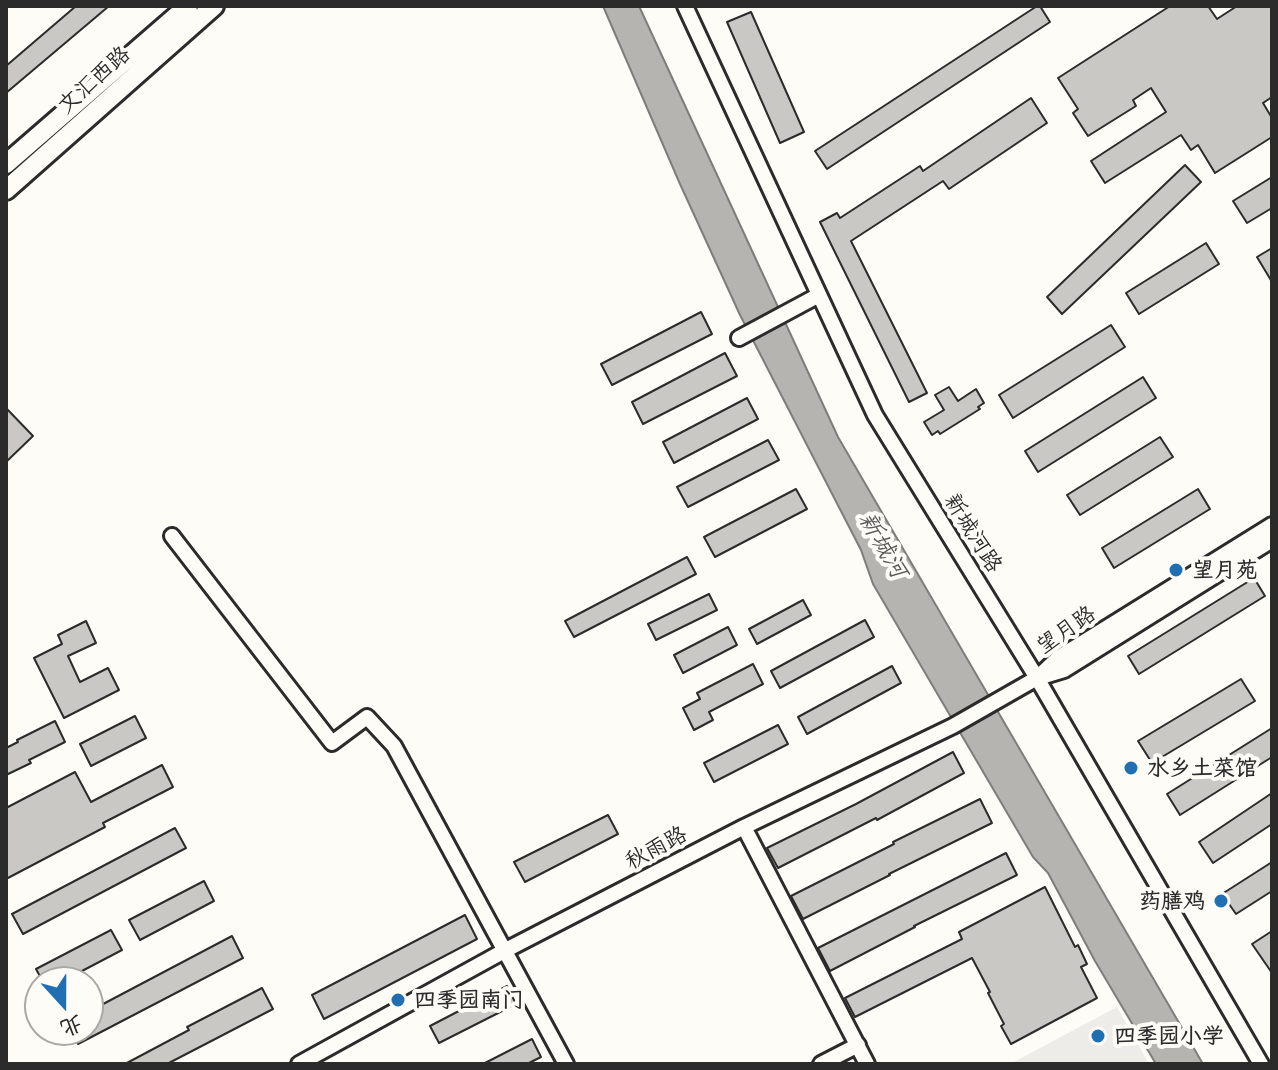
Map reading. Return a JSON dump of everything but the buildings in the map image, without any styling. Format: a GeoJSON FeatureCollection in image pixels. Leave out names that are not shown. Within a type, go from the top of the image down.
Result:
{"type":"FeatureCollection","features":[{"type":"Feature","properties":{"kind":"main road","name":"文汇西路"},"geometry":{"type":"LineString","coordinates":[[6,164],[187,6]]}},
{"type":"Feature","properties":{"kind":"main road","name":"文汇西路"},"geometry":{"type":"LineString","coordinates":[[6,190],[214,6]]}},
{"type":"Feature","properties":{"kind":"street","name":"新城河路"},"geometry":{"type":"LineString","coordinates":[[685,6],[875,415],[1037,678],[1261,1064]]}},
{"type":"Feature","properties":{"kind":"street"},"geometry":{"type":"LineString","coordinates":[[739,338],[819,295]]}},
{"type":"Feature","properties":{"kind":"street","name":"望月路"},"geometry":{"type":"LineString","coordinates":[[1037,678],[1058,658],[1272,525]]}},
{"type":"Feature","properties":{"kind":"street"},"geometry":{"type":"LineString","coordinates":[[172,536],[332,743],[367,717],[394,746],[566,1064]]}},
{"type":"Feature","properties":{"kind":"street","name":"望月路"},"geometry":{"type":"LineString","coordinates":[[1037,678],[1064,670],[1272,540]]}},
{"type":"Feature","properties":{"kind":"street","name":"秋雨路"},"geometry":{"type":"LineString","coordinates":[[304,1063],[504,951],[744,827],[953,726],[1037,678]]}},
{"type":"Feature","properties":{"kind":"street"},"geometry":{"type":"LineString","coordinates":[[744,827],[867,1064]]}},
{"type":"Feature","properties":{"kind":"street"},"geometry":{"type":"LineString","coordinates":[[821,1064],[858,1045]]}},
{"type":"Feature","properties":{"kind":"shaded area","name":"四季园小学"},"geometry":{"type":"Polygon","coordinates":[[[1117,1007],[1149,1064],[1010,1064],[1117,1007]]]}},
{"type":"Feature","properties":{"kind":"water","name":"新城河"},"geometry":{"type":"Polygon","coordinates":[[[603,6],[639,6],[838,437],[1203,1064],[1156,1064],[1095,961],[1048,873],[1033,857],[873,584],[861,550],[740,315],[603,6]]]}},
{"type":"Feature","properties":{"kind":"place","name":"望月苑"},"geometry":{"type":"Point","coordinates":[1176,570]}},
{"type":"Feature","properties":{"kind":"place","name":"水乡土菜馆"},"geometry":{"type":"Point","coordinates":[1131,768]}},
{"type":"Feature","properties":{"kind":"place","name":"药膳鸡"},"geometry":{"type":"Point","coordinates":[1221,901]}},
{"type":"Feature","properties":{"kind":"place","name":"四季园南门"},"geometry":{"type":"Point","coordinates":[398,1000]}},
{"type":"Feature","properties":{"kind":"place","name":"四季园小学"},"geometry":{"type":"Point","coordinates":[1098,1036]}}]}
